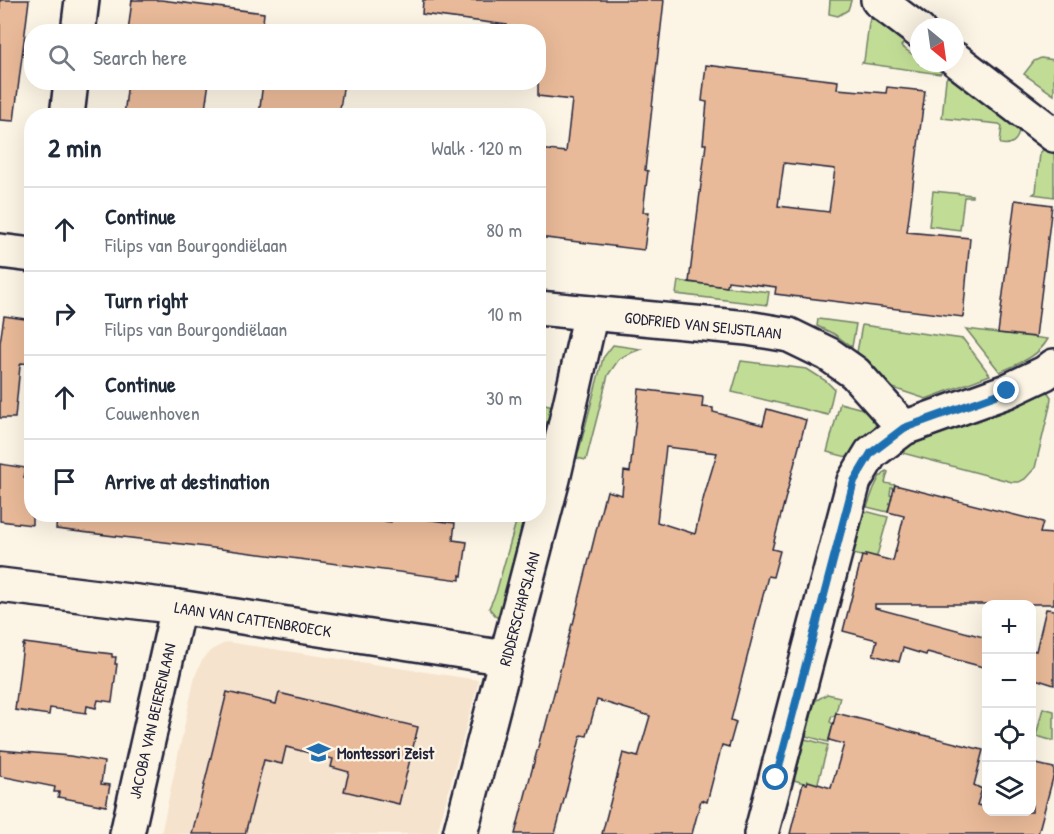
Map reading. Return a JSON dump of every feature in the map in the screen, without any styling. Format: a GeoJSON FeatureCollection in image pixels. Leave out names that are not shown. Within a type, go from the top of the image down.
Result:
{"type":"FeatureCollection","features":[{"type":"Feature","properties":{"kind":"street"},"geometry":{"type":"LineString","coordinates":[[79,24],[82,0]]}},
{"type":"Feature","properties":{"kind":"street"},"geometry":{"type":"LineString","coordinates":[[878,0],[910,24]]}},
{"type":"Feature","properties":{"kind":"street"},"geometry":{"type":"LineString","coordinates":[[964,66],[1054,135]]}},
{"type":"Feature","properties":{"kind":"street"},"geometry":{"type":"LineString","coordinates":[[68,108],[70,90]]}},
{"type":"Feature","properties":{"kind":"street"},"geometry":{"type":"LineString","coordinates":[[0,251],[24,254]]}},
{"type":"Feature","properties":{"kind":"street","name":"GODFRIED VAN SEIJSTLAAN"},"geometry":{"type":"LineString","coordinates":[[546,309],[747,328],[789,335],[828,354],[855,373],[904,428]]}},
{"type":"Feature","properties":{"kind":"street","name":"RIDDERSCHAPSLAAN"},"geometry":{"type":"LineString","coordinates":[[546,506],[591,314]]}},
{"type":"Feature","properties":{"kind":"street"},"geometry":{"type":"LineString","coordinates":[[762,834],[854,481],[871,453],[904,428],[1007,391],[1045,373],[1054,366]]}},
{"type":"Feature","properties":{"kind":"street","name":"RIDDERSCHAPSLAAN"},"geometry":{"type":"LineString","coordinates":[[460,834],[542,522]]}},
{"type":"Feature","properties":{"kind":"street","name":"LAAN VAN CATTENBROECK"},"geometry":{"type":"LineString","coordinates":[[0,585],[178,607],[506,658]]}},
{"type":"Feature","properties":{"kind":"street","name":"JACOBA VAN BEIERENLAAN"},"geometry":{"type":"LineString","coordinates":[[127,834],[178,607]]}},
{"type":"Feature","properties":{"kind":"shaded area","name":"Montessori Zeist"},"geometry":{"type":"Polygon","coordinates":[[[227,642],[479,680],[437,834],[161,834],[195,676],[201,662],[211,650],[227,642]]]}},
{"type":"Feature","properties":{"kind":"green space"},"geometry":{"type":"Polygon","coordinates":[[[830,0],[851,1],[848,10],[838,16],[829,14],[830,0]]]}},
{"type":"Feature","properties":{"kind":"green space"},"geometry":{"type":"Polygon","coordinates":[[[875,16],[908,37],[901,46],[910,53],[910,70],[862,63],[870,20],[875,16]]]}},
{"type":"Feature","properties":{"kind":"green space"},"geometry":{"type":"Polygon","coordinates":[[[1041,58],[1054,60],[1054,95],[1024,74],[1034,61],[1041,58]]]}},
{"type":"Feature","properties":{"kind":"green space"},"geometry":{"type":"Polygon","coordinates":[[[948,76],[1019,130],[1016,140],[1008,144],[1001,144],[1002,126],[999,124],[942,118],[948,76]]]}},
{"type":"Feature","properties":{"kind":"green space"},"geometry":{"type":"Polygon","coordinates":[[[1049,149],[1054,151],[1054,197],[1033,194],[1036,192],[1040,153],[1049,149]]]}},
{"type":"Feature","properties":{"kind":"green space"},"geometry":{"type":"Polygon","coordinates":[[[933,191],[972,195],[972,197],[964,197],[960,230],[929,226],[933,191]]]}},
{"type":"Feature","properties":{"kind":"green space"},"geometry":{"type":"Polygon","coordinates":[[[678,281],[769,292],[767,305],[676,294],[678,281]]]}},
{"type":"Feature","properties":{"kind":"green space"},"geometry":{"type":"Polygon","coordinates":[[[818,319],[856,324],[852,347],[834,334],[817,326],[818,319]]]}},
{"type":"Feature","properties":{"kind":"green space"},"geometry":{"type":"Polygon","coordinates":[[[862,325],[963,339],[990,375],[926,399],[890,387],[857,352],[862,325]]]}},
{"type":"Feature","properties":{"kind":"green space"},"geometry":{"type":"Polygon","coordinates":[[[966,329],[1048,339],[1039,351],[1021,363],[1000,372],[966,329]]]}},
{"type":"Feature","properties":{"kind":"green space"},"geometry":{"type":"Polygon","coordinates":[[[613,345],[641,349],[619,359],[608,375],[586,460],[577,458],[603,358],[613,345]]]}},
{"type":"Feature","properties":{"kind":"green space"},"geometry":{"type":"Polygon","coordinates":[[[741,361],[807,369],[834,389],[828,415],[732,392],[741,361]]]}},
{"type":"Feature","properties":{"kind":"green space"},"geometry":{"type":"Polygon","coordinates":[[[1045,390],[1051,397],[1050,406],[1035,468],[1019,482],[895,451],[895,445],[1045,390]]]}},
{"type":"Feature","properties":{"kind":"green space"},"geometry":{"type":"Polygon","coordinates":[[[840,403],[874,412],[876,419],[870,437],[851,458],[827,452],[840,403]]]}},
{"type":"Feature","properties":{"kind":"green space"},"geometry":{"type":"Polygon","coordinates":[[[546,404],[557,407],[546,443],[546,404]]]}},
{"type":"Feature","properties":{"kind":"green space"},"geometry":{"type":"Polygon","coordinates":[[[888,472],[885,483],[895,485],[891,488],[890,495],[892,496],[888,512],[867,507],[880,476],[888,472]]]}},
{"type":"Feature","properties":{"kind":"green space"},"geometry":{"type":"Polygon","coordinates":[[[865,511],[888,517],[876,559],[853,554],[865,511]]]}},
{"type":"Feature","properties":{"kind":"green space"},"geometry":{"type":"Polygon","coordinates":[[[516,522],[526,522],[499,620],[489,608],[496,593],[516,522]]]}},
{"type":"Feature","properties":{"kind":"green space"},"geometry":{"type":"Polygon","coordinates":[[[827,694],[840,697],[835,716],[832,716],[830,722],[833,724],[828,742],[806,736],[815,701],[827,694]]]}},
{"type":"Feature","properties":{"kind":"green space"},"geometry":{"type":"Polygon","coordinates":[[[1043,708],[1054,711],[1054,741],[1036,736],[1043,708]]]}},
{"type":"Feature","properties":{"kind":"green space"},"geometry":{"type":"Polygon","coordinates":[[[805,739],[828,745],[817,786],[794,780],[805,739]]]}},
{"type":"Feature","properties":{"kind":"building"},"geometry":{"type":"Polygon","coordinates":[[[0,0],[29,0],[26,24],[24,24],[14,121],[0,120],[0,0]]]}},
{"type":"Feature","properties":{"kind":"building"},"geometry":{"type":"Polygon","coordinates":[[[132,0],[161,0],[264,13],[263,24],[129,24],[132,0]]]}},
{"type":"Feature","properties":{"kind":"building"},"geometry":{"type":"Polygon","coordinates":[[[423,0],[664,0],[645,170],[648,171],[643,212],[649,212],[644,250],[546,238],[546,150],[566,152],[572,100],[538,96],[538,90],[546,90],[546,24],[499,24],[422,14],[423,0]]]}},
{"type":"Feature","properties":{"kind":"building"},"geometry":{"type":"Polygon","coordinates":[[[706,65],[838,81],[837,89],[886,93],[887,87],[925,91],[907,232],[970,238],[963,317],[775,294],[776,287],[728,281],[727,287],[689,282],[706,144],[703,144],[707,102],[702,101],[706,65]],[[784,163],[778,206],[829,212],[835,169],[784,163]]]}},
{"type":"Feature","properties":{"kind":"building"},"geometry":{"type":"Polygon","coordinates":[[[127,90],[208,90],[205,108],[125,108],[127,90]]]}},
{"type":"Feature","properties":{"kind":"building"},"geometry":{"type":"Polygon","coordinates":[[[262,90],[343,90],[340,108],[260,108],[262,90]]]}},
{"type":"Feature","properties":{"kind":"building"},"geometry":{"type":"Polygon","coordinates":[[[1015,200],[1052,205],[1036,337],[998,333],[1015,200]]]}},
{"type":"Feature","properties":{"kind":"building"},"geometry":{"type":"Polygon","coordinates":[[[4,316],[24,319],[24,363],[21,363],[20,366],[15,418],[0,418],[0,343],[4,316]]]}},
{"type":"Feature","properties":{"kind":"building"},"geometry":{"type":"Polygon","coordinates":[[[639,389],[703,397],[702,407],[713,408],[713,412],[763,425],[767,409],[806,420],[772,549],[780,551],[773,577],[768,576],[731,720],[736,722],[729,747],[722,745],[707,802],[701,800],[692,834],[602,834],[623,753],[638,757],[650,716],[597,700],[587,736],[581,735],[555,834],[515,834],[573,624],[604,499],[607,491],[622,495],[624,471],[630,472],[639,389]],[[666,447],[657,522],[695,534],[717,453],[666,447]]]}},
{"type":"Feature","properties":{"kind":"building"},"geometry":{"type":"Polygon","coordinates":[[[0,464],[24,468],[24,522],[32,522],[32,525],[0,521],[0,464]]]}},
{"type":"Feature","properties":{"kind":"building"},"geometry":{"type":"Polygon","coordinates":[[[895,485],[1043,522],[1040,533],[1054,534],[1054,604],[1036,604],[1036,600],[982,600],[982,604],[875,604],[875,608],[982,637],[982,667],[903,648],[899,662],[873,655],[877,640],[843,631],[862,556],[866,557],[866,554],[893,561],[904,516],[888,512],[895,485]]]}},
{"type":"Feature","properties":{"kind":"building"},"geometry":{"type":"Polygon","coordinates":[[[56,522],[447,522],[455,523],[453,540],[467,542],[460,580],[56,529],[56,522]]]}},
{"type":"Feature","properties":{"kind":"building"},"geometry":{"type":"Polygon","coordinates":[[[1046,609],[1054,610],[1054,685],[1036,679],[1036,651],[1046,609]]]}},
{"type":"Feature","properties":{"kind":"building"},"geometry":{"type":"Polygon","coordinates":[[[24,643],[112,654],[112,657],[116,657],[115,664],[117,664],[112,702],[98,700],[96,708],[87,706],[86,713],[50,708],[49,715],[15,710],[24,643]]]}},
{"type":"Feature","properties":{"kind":"building"},"geometry":{"type":"Polygon","coordinates":[[[227,692],[276,704],[279,693],[418,727],[399,804],[344,791],[349,772],[331,767],[333,759],[286,747],[282,764],[264,760],[245,834],[192,834],[227,692]]]}},
{"type":"Feature","properties":{"kind":"building"},"geometry":{"type":"Polygon","coordinates":[[[836,713],[982,750],[974,785],[982,789],[977,805],[982,806],[982,816],[1036,816],[1036,764],[1054,768],[1038,834],[790,834],[803,783],[807,784],[808,781],[831,788],[844,744],[829,740],[836,713]]]}},
{"type":"Feature","properties":{"kind":"building"},"geometry":{"type":"Polygon","coordinates":[[[0,750],[70,756],[104,762],[101,784],[110,785],[106,806],[58,797],[59,792],[54,792],[55,787],[0,776],[0,750]]]}},
{"type":"Feature","properties":{"kind":"place","name":"Montessori Zeist"},"geometry":{"type":"Point","coordinates":[319,753]}},
{"type":"Feature","properties":{"kind":"route"},"geometry":{"type":"LineString","coordinates":[[776,778],[854,481],[871,453],[904,428],[1007,391]]}}]}
